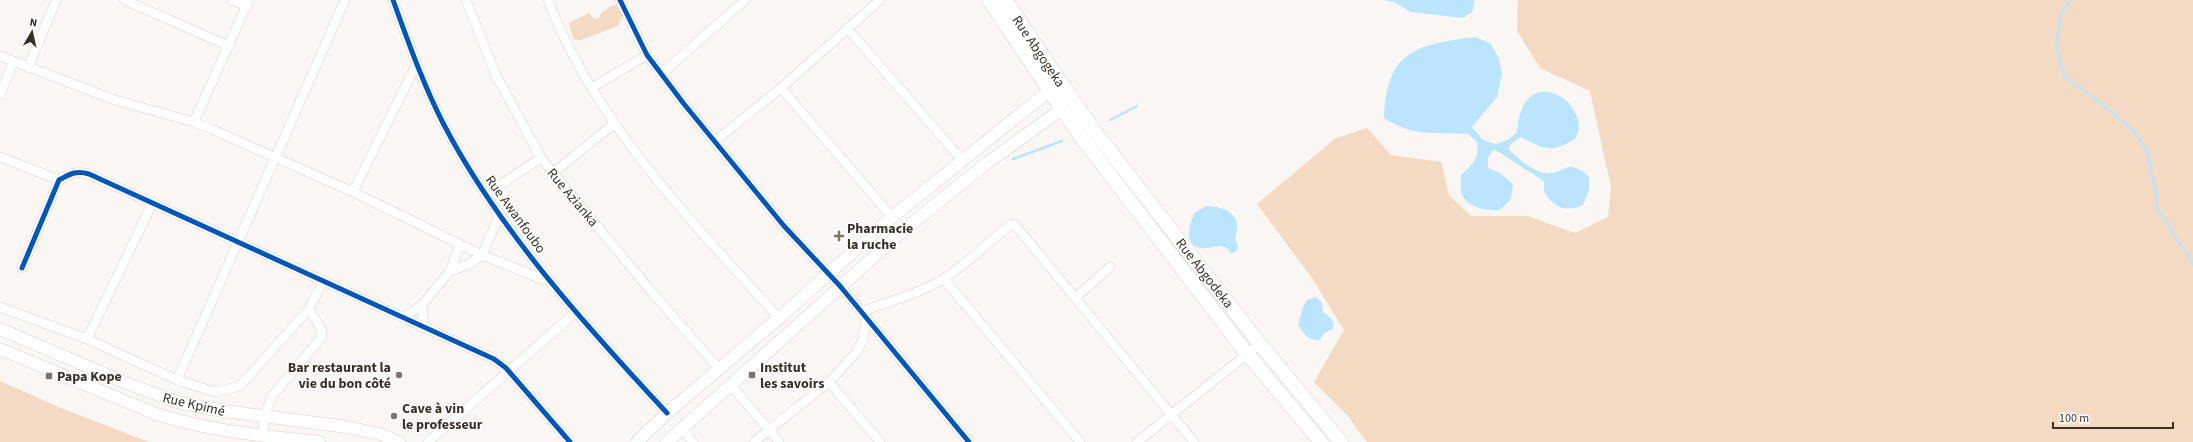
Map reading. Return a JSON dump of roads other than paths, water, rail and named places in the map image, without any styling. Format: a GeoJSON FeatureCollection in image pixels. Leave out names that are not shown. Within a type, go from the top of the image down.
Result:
{"type":"FeatureCollection","features":[{"type":"Feature","properties":{"kind":"main road","name":"Rue Abgogeka"},"geometry":{"type":"LineString","coordinates":[[989,0],[1049,91],[1067,105]]}},
{"type":"Feature","properties":{"kind":"main road","name":"Rue Abgogeka"},"geometry":{"type":"LineString","coordinates":[[1005,0],[1067,105]]}},
{"type":"Feature","properties":{"kind":"main road"},"geometry":{"type":"LineString","coordinates":[[637,442],[667,413],[779,318],[892,217],[1049,91]]}},
{"type":"Feature","properties":{"kind":"main road"},"geometry":{"type":"LineString","coordinates":[[667,442],[905,229],[987,163],[1067,105]]}},
{"type":"Feature","properties":{"kind":"main road","name":"Rue Abgodeka"},"geometry":{"type":"LineString","coordinates":[[1067,105],[1341,442]]}},
{"type":"Feature","properties":{"kind":"main road","name":"Rue Abgodeka"},"geometry":{"type":"LineString","coordinates":[[1067,105],[1248,354],[1321,442]]}},
{"type":"Feature","properties":{"kind":"main road","name":"Rue Kpimé"},"geometry":{"type":"LineString","coordinates":[[0,329],[126,383],[177,402],[264,417],[319,422],[366,431],[399,442]]}},
{"type":"Feature","properties":{"kind":"main road","name":"Rue Kpimé"},"geometry":{"type":"LineString","coordinates":[[0,349],[156,414],[193,425],[263,437],[319,442]]}},
{"type":"Feature","properties":{"kind":"street"},"geometry":{"type":"LineString","coordinates":[[28,68],[56,0]]}},
{"type":"Feature","properties":{"kind":"street"},"geometry":{"type":"LineString","coordinates":[[124,0],[229,46]]}},
{"type":"Feature","properties":{"kind":"street"},"geometry":{"type":"LineString","coordinates":[[194,122],[248,3],[232,0]]}},
{"type":"Feature","properties":{"kind":"street"},"geometry":{"type":"LineString","coordinates":[[177,380],[237,241],[345,0]]}},
{"type":"Feature","properties":{"kind":"street","name":"Rue Awanfoubo"},"geometry":{"type":"LineString","coordinates":[[393,0],[417,63],[443,123],[486,194],[552,283],[620,362],[667,413]]}},
{"type":"Feature","properties":{"kind":"street","name":"Rue Azianka"},"geometry":{"type":"LineString","coordinates":[[466,0],[496,75],[541,158],[719,369]]}},
{"type":"Feature","properties":{"kind":"street"},"geometry":{"type":"LineString","coordinates":[[548,0],[568,42],[615,123],[672,198],[779,318]]}},
{"type":"Feature","properties":{"kind":"street"},"geometry":{"type":"LineString","coordinates":[[620,0],[647,55],[661,74],[784,226],[840,286],[863,316],[969,442]]}},
{"type":"Feature","properties":{"kind":"street"},"geometry":{"type":"LineString","coordinates":[[661,74],[745,0]]}},
{"type":"Feature","properties":{"kind":"street"},"geometry":{"type":"LineString","coordinates":[[715,140],[781,88],[880,0]]}},
{"type":"Feature","properties":{"kind":"street"},"geometry":{"type":"LineString","coordinates":[[847,28],[962,160]]}},
{"type":"Feature","properties":{"kind":"street"},"geometry":{"type":"LineString","coordinates":[[593,87],[647,55]]}},
{"type":"Feature","properties":{"kind":"street"},"geometry":{"type":"LineString","coordinates":[[0,56],[28,68],[115,100],[194,122],[276,156],[482,255],[552,283]]}},
{"type":"Feature","properties":{"kind":"street"},"geometry":{"type":"LineString","coordinates":[[0,95],[13,62]]}},
{"type":"Feature","properties":{"kind":"street"},"geometry":{"type":"LineString","coordinates":[[353,192],[417,63]]}},
{"type":"Feature","properties":{"kind":"street"},"geometry":{"type":"LineString","coordinates":[[781,88],[892,217]]}},
{"type":"Feature","properties":{"kind":"street"},"geometry":{"type":"LineString","coordinates":[[553,173],[615,123]]}},
{"type":"Feature","properties":{"kind":"street"},"geometry":{"type":"LineString","coordinates":[[0,157],[59,180]]}},
{"type":"Feature","properties":{"kind":"street"},"geometry":{"type":"LineString","coordinates":[[486,194],[541,158]]}},
{"type":"Feature","properties":{"kind":"street"},"geometry":{"type":"LineString","coordinates":[[22,268],[59,180],[71,173],[79,171],[153,202],[494,359],[508,370],[570,442]]}},
{"type":"Feature","properties":{"kind":"street"},"geometry":{"type":"LineString","coordinates":[[87,339],[153,202]]}},
{"type":"Feature","properties":{"kind":"street"},"geometry":{"type":"LineString","coordinates":[[450,271],[469,264],[482,255],[500,214]]}},
{"type":"Feature","properties":{"kind":"street"},"geometry":{"type":"LineString","coordinates":[[863,316],[944,279],[1012,224],[1019,228],[1194,442]]}},
{"type":"Feature","properties":{"kind":"street"},"geometry":{"type":"LineString","coordinates":[[403,318],[422,305],[450,271],[460,244]]}},
{"type":"Feature","properties":{"kind":"street"},"geometry":{"type":"LineString","coordinates":[[1075,298],[1110,267]]}},
{"type":"Feature","properties":{"kind":"street"},"geometry":{"type":"LineString","coordinates":[[944,279],[1080,442]]}},
{"type":"Feature","properties":{"kind":"street"},"geometry":{"type":"LineString","coordinates":[[0,307],[87,339],[177,380],[215,392],[240,386],[309,309],[324,280]]}},
{"type":"Feature","properties":{"kind":"street"},"geometry":{"type":"LineString","coordinates":[[422,305],[424,328]]}},
{"type":"Feature","properties":{"kind":"street"},"geometry":{"type":"LineString","coordinates":[[263,437],[264,417],[272,396],[322,337],[321,329],[309,309]]}},
{"type":"Feature","properties":{"kind":"street"},"geometry":{"type":"LineString","coordinates":[[428,442],[508,370],[577,311]]}},
{"type":"Feature","properties":{"kind":"street"},"geometry":{"type":"LineString","coordinates":[[754,442],[829,382],[861,346],[863,316]]}},
{"type":"Feature","properties":{"kind":"street"},"geometry":{"type":"LineString","coordinates":[[1137,442],[1260,344]]}},
{"type":"Feature","properties":{"kind":"street"},"geometry":{"type":"LineString","coordinates":[[829,382],[880,442]]}},
{"type":"Feature","properties":{"kind":"street"},"geometry":{"type":"LineString","coordinates":[[731,385],[779,442]]}},
{"type":"Feature","properties":{"kind":"street"},"geometry":{"type":"LineString","coordinates":[[681,428],[693,442]]}},
{"type":"Feature","properties":{"kind":"water"},"geometry":{"type":"Polygon","coordinates":[[[1383,0],[1475,0],[1472,12],[1463,18],[1411,12],[1394,2],[1383,0]]]}},
{"type":"Feature","properties":{"kind":"water"},"geometry":{"type":"Polygon","coordinates":[[[1475,37],[1490,43],[1499,58],[1502,74],[1497,97],[1472,127],[1483,140],[1496,144],[1509,139],[1517,132],[1521,111],[1527,100],[1535,94],[1543,92],[1560,96],[1573,109],[1577,117],[1579,128],[1576,138],[1561,146],[1549,148],[1536,145],[1521,137],[1512,143],[1508,149],[1528,166],[1541,172],[1555,172],[1569,167],[1581,170],[1589,177],[1589,190],[1583,205],[1565,208],[1556,205],[1544,192],[1544,182],[1504,155],[1493,150],[1488,158],[1488,168],[1500,173],[1513,184],[1511,199],[1500,210],[1483,209],[1472,205],[1467,202],[1461,192],[1461,175],[1475,160],[1478,148],[1477,142],[1468,134],[1415,131],[1395,124],[1384,118],[1386,96],[1391,78],[1398,65],[1408,55],[1420,48],[1475,37]]]}},
{"type":"Feature","properties":{"kind":"water"},"geometry":{"type":"Polygon","coordinates":[[[1206,206],[1221,208],[1232,214],[1235,218],[1237,231],[1235,239],[1238,246],[1236,252],[1231,253],[1226,247],[1222,246],[1206,248],[1198,247],[1193,245],[1190,241],[1189,230],[1194,213],[1206,206]]]}},
{"type":"Feature","properties":{"kind":"water"},"geometry":{"type":"Polygon","coordinates":[[[1316,297],[1322,303],[1323,312],[1333,321],[1333,329],[1325,333],[1319,340],[1311,339],[1306,336],[1298,325],[1303,307],[1307,300],[1316,297]]]}},
{"type":"Feature","properties":{"kind":"waterway"},"geometry":{"type":"LineString","coordinates":[[2071,0],[2061,14],[2056,47],[2065,77],[2101,103],[2135,132],[2147,151],[2155,186],[2157,208],[2193,264]]}},
{"type":"Feature","properties":{"kind":"waterway"},"geometry":{"type":"LineString","coordinates":[[1110,120],[1137,106]]}},
{"type":"Feature","properties":{"kind":"waterway"},"geometry":{"type":"LineString","coordinates":[[1013,159],[1062,141]]}},
{"type":"Feature","properties":{"kind":"place","name":"Pharmacie la ruche"},"geometry":{"type":"Point","coordinates":[839,236]}},
{"type":"Feature","properties":{"kind":"place","name":"Bar restaurant la vie du bon côté"},"geometry":{"type":"Point","coordinates":[399,375]}},
{"type":"Feature","properties":{"kind":"place","name":"Institut les savoirs"},"geometry":{"type":"Point","coordinates":[752,375]}},
{"type":"Feature","properties":{"kind":"place","name":"Papa Kope"},"geometry":{"type":"Point","coordinates":[49,376]}},
{"type":"Feature","properties":{"kind":"place","name":"Cave à vin le professeur"},"geometry":{"type":"Point","coordinates":[394,416]}}]}
